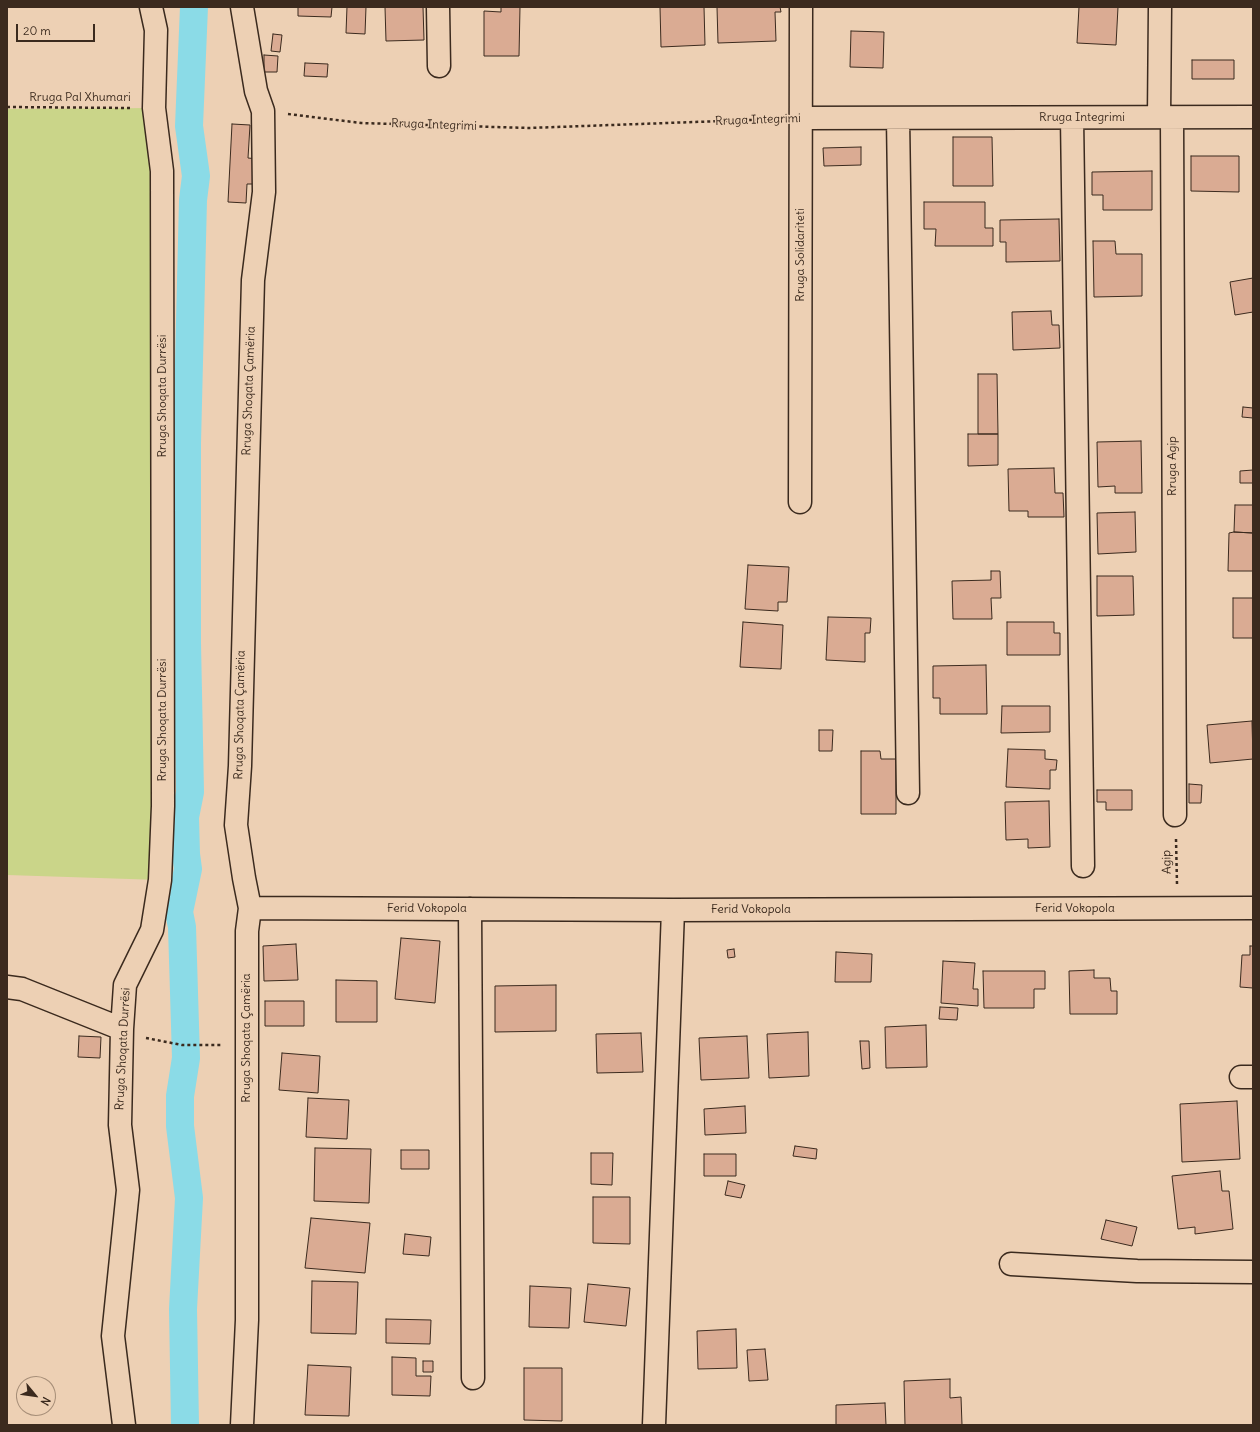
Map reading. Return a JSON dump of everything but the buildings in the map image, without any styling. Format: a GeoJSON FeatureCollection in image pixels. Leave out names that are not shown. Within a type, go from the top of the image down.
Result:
{"type":"FeatureCollection","features":[{"type":"Feature","properties":{"kind":"street","name":"Rruga Shoqata Durrësi"},"geometry":{"type":"LineString","coordinates":[[124,1425],[113,1336],[128,1190],[120,1125],[122,1029],[125,985],[152,930],[160,880],[163,806],[162,171],[154,108],[156,30],[151,7]]}},
{"type":"Feature","properties":{"kind":"street","name":"Rruga Shoqata Çamëria"},"geometry":{"type":"LineString","coordinates":[[242,7],[256,91],[263,112],[264,192],[252,288],[240,705],[240,766],[236,825],[250,908],[247,931],[247,1320],[242,1425]]}},
{"type":"Feature","properties":{"kind":"street"},"geometry":{"type":"LineString","coordinates":[[438,7],[439,66]]}},
{"type":"Feature","properties":{"kind":"street","name":"Rruga Solidariteti"},"geometry":{"type":"LineString","coordinates":[[800,502],[801,7]]}},
{"type":"Feature","properties":{"kind":"street","name":"Rruga Agip"},"geometry":{"type":"LineString","coordinates":[[1160,7],[1165,117],[1175,815]]}},
{"type":"Feature","properties":{"kind":"street","name":"Rruga Integrimi"},"geometry":{"type":"LineString","coordinates":[[801,118],[1253,117]]}},
{"type":"Feature","properties":{"kind":"street"},"geometry":{"type":"LineString","coordinates":[[898,118],[908,793]]}},
{"type":"Feature","properties":{"kind":"street"},"geometry":{"type":"LineString","coordinates":[[1072,118],[1083,866]]}},
{"type":"Feature","properties":{"kind":"street","name":"Ferid Vokopola"},"geometry":{"type":"LineString","coordinates":[[250,908],[673,910],[1253,908]]}},
{"type":"Feature","properties":{"kind":"street"},"geometry":{"type":"LineString","coordinates":[[470,909],[473,1378]]}},
{"type":"Feature","properties":{"kind":"street"},"geometry":{"type":"LineString","coordinates":[[654,1425],[673,910]]}},
{"type":"Feature","properties":{"kind":"street"},"geometry":{"type":"LineString","coordinates":[[7,987],[22,989],[122,1029]]}},
{"type":"Feature","properties":{"kind":"street"},"geometry":{"type":"LineString","coordinates":[[1011,1264],[1137,1271],[1253,1272]]}},
{"type":"Feature","properties":{"kind":"path","name":"Rruga Pal Xhumari"},"geometry":{"type":"LineString","coordinates":[[7,107],[154,108]]}},
{"type":"Feature","properties":{"kind":"path","name":"Rruga Integrimi"},"geometry":{"type":"LineString","coordinates":[[263,112],[361,123],[529,128],[801,118]]}},
{"type":"Feature","properties":{"kind":"path","name":"Agip"},"geometry":{"type":"LineString","coordinates":[[1175,815],[1177,909]]}},
{"type":"Feature","properties":{"kind":"path"},"geometry":{"type":"LineString","coordinates":[[122,1029],[142,1038],[182,1045],[226,1045]]}},
{"type":"Feature","properties":{"kind":"green space"},"geometry":{"type":"Polygon","coordinates":[[[154,108],[160,880],[7,875],[7,109],[154,108]]]}},
{"type":"Feature","properties":{"kind":"waterway"},"geometry":{"type":"LineString","coordinates":[[185,1425],[183,1309],[189,1198],[180,1126],[180,1096],[186,1058],[182,927],[179,912],[188,869],[185,817],[190,792],[187,643],[187,443],[193,200],[196,176],[189,126],[194,7]]}}]}
